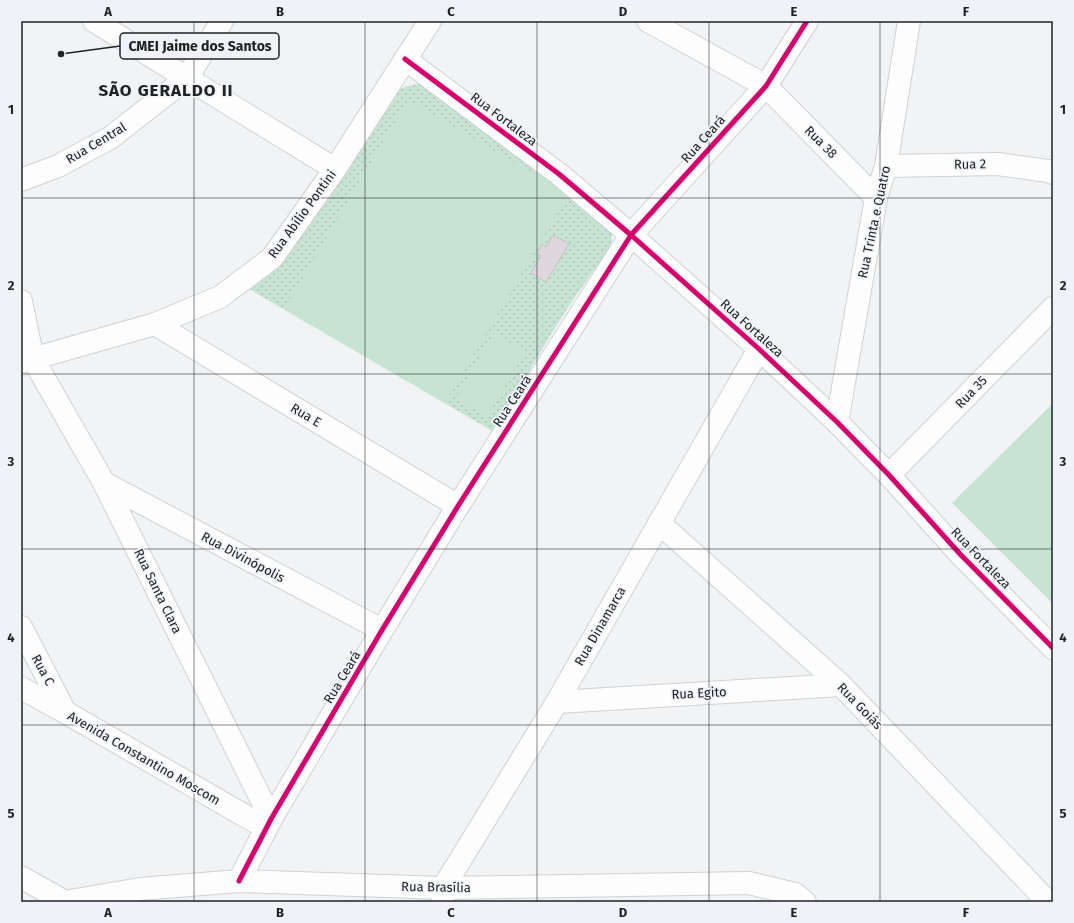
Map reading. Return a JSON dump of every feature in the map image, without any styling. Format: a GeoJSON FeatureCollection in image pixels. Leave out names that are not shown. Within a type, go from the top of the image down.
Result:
{"type":"FeatureCollection","features":[{"type":"Feature","properties":{"kind":"street"},"geometry":{"type":"LineString","coordinates":[[94,21],[334,169]]}},
{"type":"Feature","properties":{"kind":"street","name":"Rua Central"},"geometry":{"type":"LineString","coordinates":[[21,180],[58,166],[110,138],[187,78],[222,21]]}},
{"type":"Feature","properties":{"kind":"street","name":"Rua Abílio Pontini"},"geometry":{"type":"LineString","coordinates":[[27,360],[155,324],[220,297],[272,258],[334,169],[430,21]]}},
{"type":"Feature","properties":{"kind":"street","name":"Rua 38"},"geometry":{"type":"LineString","coordinates":[[648,21],[766,86],[876,198]]}},
{"type":"Feature","properties":{"kind":"street","name":"Rua Ceará"},"geometry":{"type":"LineString","coordinates":[[268,824],[382,630],[458,506],[631,236],[766,86],[807,21]]}},
{"type":"Feature","properties":{"kind":"street","name":"Rua Trinta e Quatro"},"geometry":{"type":"LineString","coordinates":[[837,422],[876,198],[886,166],[909,21]]}},
{"type":"Feature","properties":{"kind":"street","name":"Rua Fortaleza"},"geometry":{"type":"LineString","coordinates":[[405,59],[559,174],[759,349],[837,422],[889,475],[960,554],[1053,648]]}},
{"type":"Feature","properties":{"kind":"street","name":"Rua 2"},"geometry":{"type":"LineString","coordinates":[[886,166],[998,164],[1053,173]]}},
{"type":"Feature","properties":{"kind":"street","name":"Rua Santa Clara"},"geometry":{"type":"LineString","coordinates":[[21,301],[27,360],[104,483],[268,824]]}},
{"type":"Feature","properties":{"kind":"street","name":"Rua 35"},"geometry":{"type":"LineString","coordinates":[[889,475],[1053,308]]}},
{"type":"Feature","properties":{"kind":"street","name":"Rua E"},"geometry":{"type":"LineString","coordinates":[[155,324],[458,506]]}},
{"type":"Feature","properties":{"kind":"street","name":"Rua Dinamarca"},"geometry":{"type":"LineString","coordinates":[[443,895],[557,702],[759,349]]}},
{"type":"Feature","properties":{"kind":"street","name":"Rua Divinópolis"},"geometry":{"type":"LineString","coordinates":[[104,483],[382,630]]}},
{"type":"Feature","properties":{"kind":"street","name":"Rua Goiás"},"geometry":{"type":"LineString","coordinates":[[659,523],[841,685],[1048,902]]}},
{"type":"Feature","properties":{"kind":"street","name":"Rua C"},"geometry":{"type":"LineString","coordinates":[[21,627],[65,712]]}},
{"type":"Feature","properties":{"kind":"street","name":"Rua Egito"},"geometry":{"type":"LineString","coordinates":[[557,702],[841,685]]}},
{"type":"Feature","properties":{"kind":"street","name":"Avenida Constantino Moscom"},"geometry":{"type":"LineString","coordinates":[[21,688],[268,824]]}},
{"type":"Feature","properties":{"kind":"street"},"geometry":{"type":"LineString","coordinates":[[239,881],[268,824]]}},
{"type":"Feature","properties":{"kind":"street"},"geometry":{"type":"LineString","coordinates":[[21,877],[65,902]]}},
{"type":"Feature","properties":{"kind":"street","name":"Rua Brasília"},"geometry":{"type":"LineString","coordinates":[[65,902],[140,890],[239,881],[443,895],[749,883],[795,894],[805,902]]}},
{"type":"Feature","properties":{"kind":"green space"},"geometry":{"type":"Polygon","coordinates":[[[422,83],[440,87],[612,232],[611,245],[605,256],[563,315],[494,432],[249,289],[267,275],[397,92],[404,87],[422,83]]]}},
{"type":"Feature","properties":{"kind":"green space"},"geometry":{"type":"Polygon","coordinates":[[[408,100],[569,194],[445,403],[284,309],[408,100]]]}},
{"type":"Feature","properties":{"kind":"green space"},"geometry":{"type":"Polygon","coordinates":[[[494,333],[526,351],[487,416],[456,398],[494,333]]]}},
{"type":"Feature","properties":{"kind":"green space"},"geometry":{"type":"Polygon","coordinates":[[[1053,403],[1053,604],[952,503],[1053,403]]]}},
{"type":"Feature","properties":{"kind":"building"},"geometry":{"type":"Polygon","coordinates":[[[553,235],[569,244],[546,282],[531,273],[541,256],[537,254],[542,244],[546,247],[553,235]]]}},
{"type":"Feature","properties":{"kind":"cycle path"},"geometry":{"type":"LineString","coordinates":[[239,881],[271,819],[382,630],[458,506],[631,235],[766,86],[807,21]]}},
{"type":"Feature","properties":{"kind":"cycle path"},"geometry":{"type":"LineString","coordinates":[[405,59],[559,174],[631,235],[759,349],[837,422],[889,475],[960,554],[1053,648]]}},
{"type":"Feature","properties":{"kind":"place","name":"CMEI Jaime dos Santos"},"geometry":{"type":"Point","coordinates":[61,54]}},
{"type":"Feature","properties":{"kind":"district","name":"SÃO GERALDO II"},"geometry":{"type":"Point","coordinates":[166,90]}}]}
